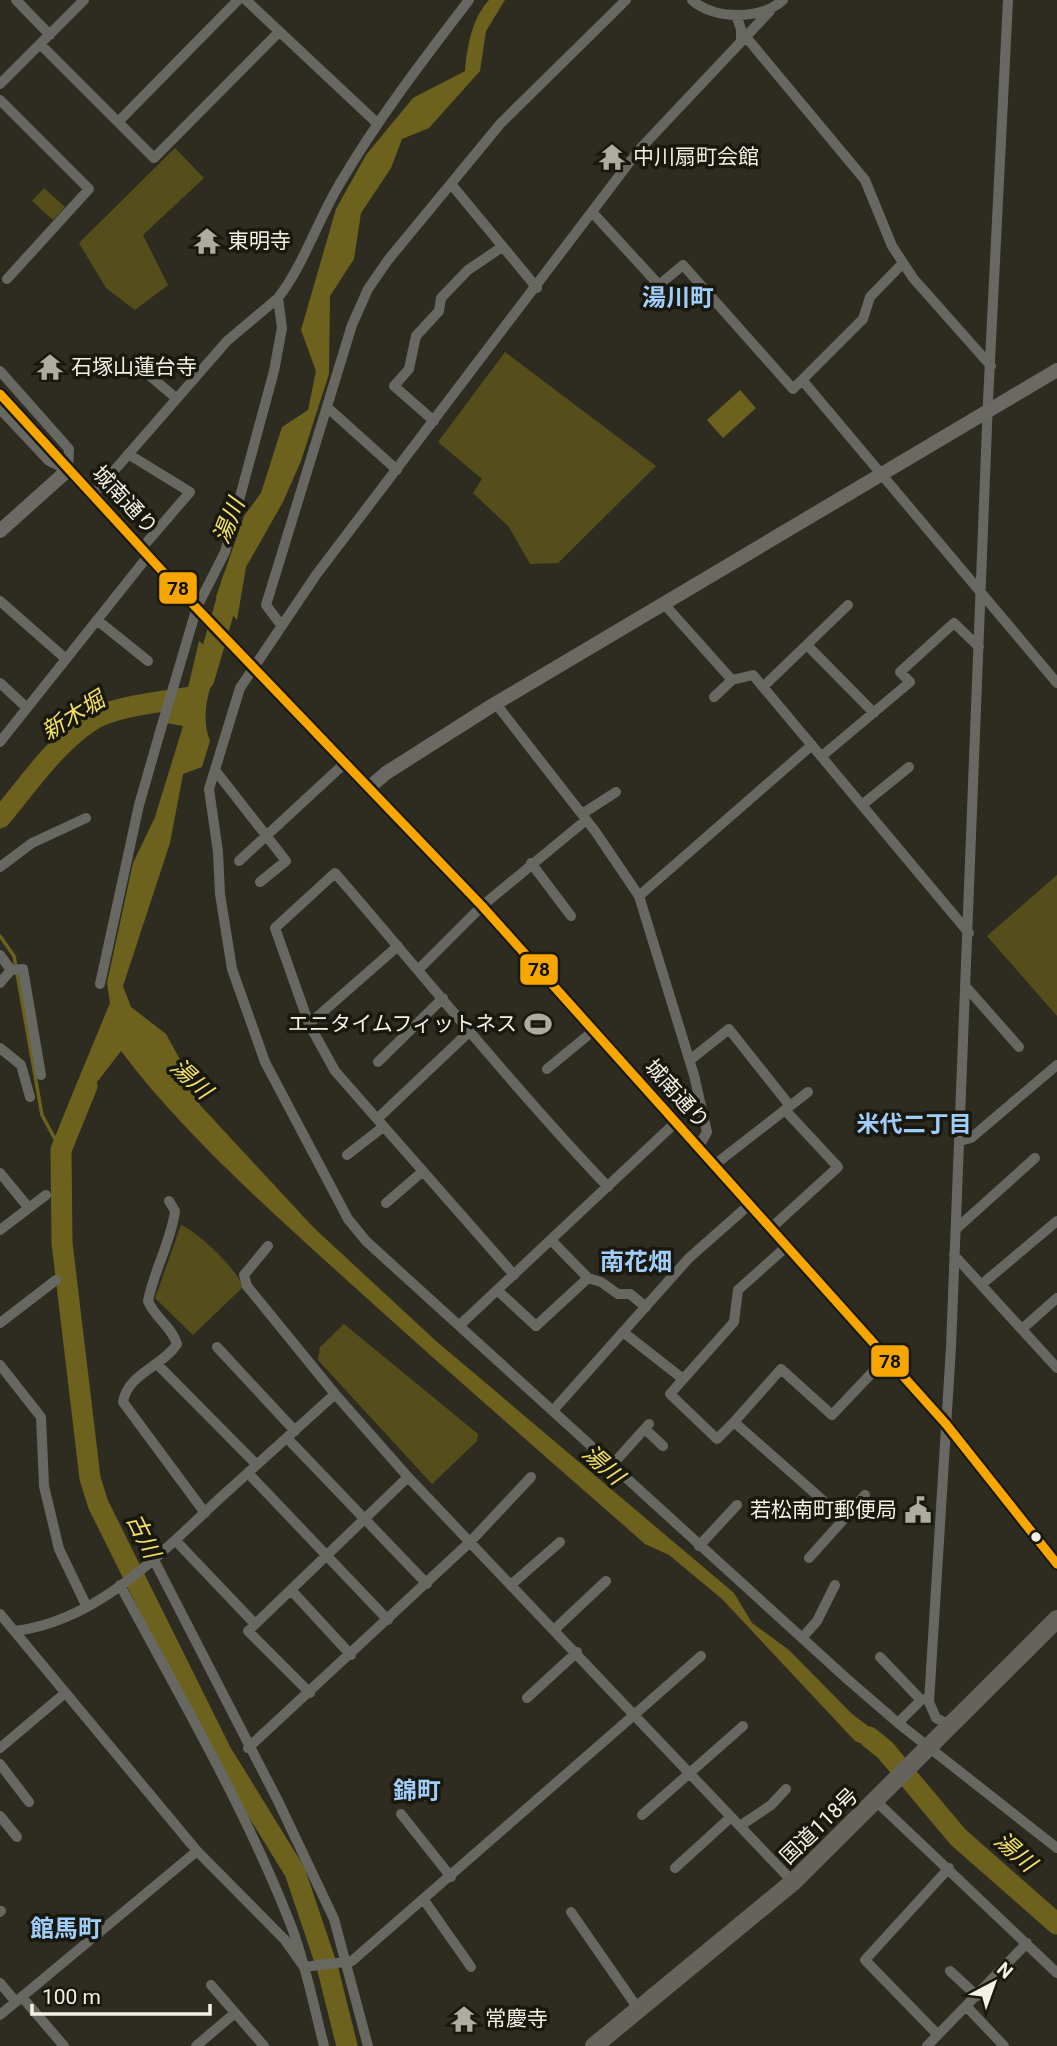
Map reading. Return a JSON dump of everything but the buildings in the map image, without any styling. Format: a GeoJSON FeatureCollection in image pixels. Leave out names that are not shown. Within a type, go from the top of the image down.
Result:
{"type":"FeatureCollection","features":[{"type":"Feature","properties":{"kind":"highway","name":"国道118号"},"geometry":{"type":"LineString","coordinates":[[594,2046],[793,1882],[880,1799],[1057,1619]]}},
{"type":"Feature","properties":{"kind":"main road"},"geometry":{"type":"LineString","coordinates":[[371,786],[386,773],[496,704],[1057,370]]}},
{"type":"Feature","properties":{"kind":"main road","name":"城南通り"},"geometry":{"type":"LineString","coordinates":[[0,394],[92,496],[371,786],[482,906],[592,1032],[946,1424],[1057,1564]]}},
{"type":"Feature","properties":{"kind":"main road"},"geometry":{"type":"LineString","coordinates":[[0,531],[68,470]]}},
{"type":"Feature","properties":{"kind":"street"},"geometry":{"type":"LineString","coordinates":[[16,0],[50,35]]}},
{"type":"Feature","properties":{"kind":"street"},"geometry":{"type":"LineString","coordinates":[[0,84],[84,0]]}},
{"type":"Feature","properties":{"kind":"street"},"geometry":{"type":"LineString","coordinates":[[118,122],[238,0]]}},
{"type":"Feature","properties":{"kind":"street"},"geometry":{"type":"LineString","coordinates":[[246,0],[378,124]]}},
{"type":"Feature","properties":{"kind":"street"},"geometry":{"type":"LineString","coordinates":[[92,496],[228,341],[278,298],[292,279],[339,185],[378,124],[469,0]]}},
{"type":"Feature","properties":{"kind":"street"},"geometry":{"type":"LineString","coordinates":[[281,625],[266,605],[354,318],[368,289],[501,123],[626,0]]}},
{"type":"Feature","properties":{"kind":"street"},"geometry":{"type":"LineString","coordinates":[[692,0],[704,7],[736,15],[755,15],[770,11]]}},
{"type":"Feature","properties":{"kind":"street"},"geometry":{"type":"LineString","coordinates":[[783,0],[647,139],[281,625],[240,688],[209,789],[218,852],[220,894],[232,969],[265,1062],[348,1219],[401,1275],[461,1325],[802,1638],[929,1749],[1057,1848]]}},
{"type":"Feature","properties":{"kind":"street"},"geometry":{"type":"LineString","coordinates":[[898,1723],[925,1700],[946,1424],[967,988],[988,410],[1008,0]]}},
{"type":"Feature","properties":{"kind":"street"},"geometry":{"type":"LineString","coordinates":[[736,15],[743,39],[865,180],[892,246],[926,296],[991,366]]}},
{"type":"Feature","properties":{"kind":"street"},"geometry":{"type":"LineString","coordinates":[[41,45],[154,158],[279,32]]}},
{"type":"Feature","properties":{"kind":"street"},"geometry":{"type":"LineString","coordinates":[[0,100],[89,189],[6,279]]}},
{"type":"Feature","properties":{"kind":"street"},"geometry":{"type":"LineString","coordinates":[[450,184],[537,288]]}},
{"type":"Feature","properties":{"kind":"street"},"geometry":{"type":"LineString","coordinates":[[592,212],[659,285],[683,265],[793,389],[863,319],[870,297],[903,263]]}},
{"type":"Feature","properties":{"kind":"street"},"geometry":{"type":"LineString","coordinates":[[435,421],[394,386],[410,369],[416,336],[439,311],[442,298],[468,270],[502,247]]}},
{"type":"Feature","properties":{"kind":"street"},"geometry":{"type":"LineString","coordinates":[[100,984],[139,806],[164,717],[197,607],[225,552],[261,419],[282,328],[278,298]]}},
{"type":"Feature","properties":{"kind":"street"},"geometry":{"type":"LineString","coordinates":[[137,365],[176,398]]}},
{"type":"Feature","properties":{"kind":"street"},"geometry":{"type":"LineString","coordinates":[[0,371],[69,449],[68,470],[48,461],[0,409]]}},
{"type":"Feature","properties":{"kind":"street"},"geometry":{"type":"LineString","coordinates":[[803,381],[1057,683]]}},
{"type":"Feature","properties":{"kind":"street"},"geometry":{"type":"LineString","coordinates":[[328,408],[397,471]]}},
{"type":"Feature","properties":{"kind":"street"},"geometry":{"type":"LineString","coordinates":[[0,742],[97,620],[190,492],[128,454]]}},
{"type":"Feature","properties":{"kind":"street"},"geometry":{"type":"LineString","coordinates":[[0,601],[66,659]]}},
{"type":"Feature","properties":{"kind":"street"},"geometry":{"type":"LineString","coordinates":[[665,605],[732,680]]}},
{"type":"Feature","properties":{"kind":"street"},"geometry":{"type":"LineString","coordinates":[[763,687],[848,605]]}},
{"type":"Feature","properties":{"kind":"street"},"geometry":{"type":"LineString","coordinates":[[97,620],[148,661]]}},
{"type":"Feature","properties":{"kind":"street"},"geometry":{"type":"LineString","coordinates":[[822,756],[910,682],[900,672],[954,622],[979,647]]}},
{"type":"Feature","properties":{"kind":"street"},"geometry":{"type":"LineString","coordinates":[[807,645],[874,713]]}},
{"type":"Feature","properties":{"kind":"street"},"geometry":{"type":"LineString","coordinates":[[714,697],[732,680],[753,675],[969,933]]}},
{"type":"Feature","properties":{"kind":"street"},"geometry":{"type":"LineString","coordinates":[[0,683],[27,708]]}},
{"type":"Feature","properties":{"kind":"street"},"geometry":{"type":"LineString","coordinates":[[496,704],[584,817],[639,896],[690,1060],[707,1132],[698,1148]]}},
{"type":"Feature","properties":{"kind":"street"},"geometry":{"type":"LineString","coordinates":[[639,896],[811,744]]}},
{"type":"Feature","properties":{"kind":"street"},"geometry":{"type":"LineString","coordinates":[[239,861],[346,762]]}},
{"type":"Feature","properties":{"kind":"street"},"geometry":{"type":"LineString","coordinates":[[862,805],[909,767]]}},
{"type":"Feature","properties":{"kind":"street"},"geometry":{"type":"LineString","coordinates":[[215,770],[286,861],[260,882]]}},
{"type":"Feature","properties":{"kind":"street"},"geometry":{"type":"LineString","coordinates":[[419,969],[482,906],[616,792]]}},
{"type":"Feature","properties":{"kind":"street"},"geometry":{"type":"LineString","coordinates":[[0,867],[32,843],[86,818]]}},
{"type":"Feature","properties":{"kind":"street"},"geometry":{"type":"LineString","coordinates":[[531,863],[571,916]]}},
{"type":"Feature","properties":{"kind":"street"},"geometry":{"type":"LineString","coordinates":[[514,1275],[335,1071],[309,1024],[275,928],[335,873],[419,969],[519,1091],[608,1187]]}},
{"type":"Feature","properties":{"kind":"street"},"geometry":{"type":"LineString","coordinates":[[309,1024],[398,946]]}},
{"type":"Feature","properties":{"kind":"street"},"geometry":{"type":"LineString","coordinates":[[0,955],[11,971]]}},
{"type":"Feature","properties":{"kind":"street"},"geometry":{"type":"LineString","coordinates":[[0,983],[11,971],[23,969],[41,1075]]}},
{"type":"Feature","properties":{"kind":"street"},"geometry":{"type":"LineString","coordinates":[[967,988],[1020,1047]]}},
{"type":"Feature","properties":{"kind":"street"},"geometry":{"type":"LineString","coordinates":[[378,1062],[443,998]]}},
{"type":"Feature","properties":{"kind":"street"},"geometry":{"type":"LineString","coordinates":[[690,1060],[729,1029],[788,1108],[838,1167],[770,1229]]}},
{"type":"Feature","properties":{"kind":"street"},"geometry":{"type":"LineString","coordinates":[[347,1155],[470,1031]]}},
{"type":"Feature","properties":{"kind":"street"},"geometry":{"type":"LineString","coordinates":[[547,1069],[592,1032]]}},
{"type":"Feature","properties":{"kind":"street"},"geometry":{"type":"LineString","coordinates":[[0,1048],[21,1065],[30,1097]]}},
{"type":"Feature","properties":{"kind":"street"},"geometry":{"type":"LineString","coordinates":[[960,1141],[971,1138],[1057,1066]]}},
{"type":"Feature","properties":{"kind":"street"},"geometry":{"type":"LineString","coordinates":[[713,1166],[808,1092]]}},
{"type":"Feature","properties":{"kind":"street"},"geometry":{"type":"LineString","coordinates":[[461,1325],[675,1123]]}},
{"type":"Feature","properties":{"kind":"street"},"geometry":{"type":"LineString","coordinates":[[956,1229],[1035,1158]]}},
{"type":"Feature","properties":{"kind":"street"},"geometry":{"type":"LineString","coordinates":[[0,1172],[27,1207]]}},
{"type":"Feature","properties":{"kind":"street"},"geometry":{"type":"LineString","coordinates":[[386,1203],[422,1172]]}},
{"type":"Feature","properties":{"kind":"street"},"geometry":{"type":"LineString","coordinates":[[0,1230],[46,1195]]}},
{"type":"Feature","properties":{"kind":"street"},"geometry":{"type":"LineString","coordinates":[[169,1201],[176,1211],[173,1226],[154,1273],[148,1301],[162,1322],[174,1333],[177,1344],[169,1357],[132,1382],[125,1391],[123,1402],[205,1513]]}},
{"type":"Feature","properties":{"kind":"street"},"geometry":{"type":"LineString","coordinates":[[557,1406],[689,1258],[749,1205]]}},
{"type":"Feature","properties":{"kind":"street"},"geometry":{"type":"LineString","coordinates":[[981,1286],[1057,1220]]}},
{"type":"Feature","properties":{"kind":"street"},"geometry":{"type":"LineString","coordinates":[[551,1240],[588,1278],[601,1282],[618,1294],[630,1294],[646,1307]]}},
{"type":"Feature","properties":{"kind":"street"},"geometry":{"type":"LineString","coordinates":[[268,1246],[248,1267],[244,1275],[247,1286],[335,1394],[408,1477],[793,1882]]}},
{"type":"Feature","properties":{"kind":"street"},"geometry":{"type":"LineString","coordinates":[[786,1247],[738,1290],[734,1322],[670,1394],[717,1439],[781,1369],[832,1415],[885,1359]]}},
{"type":"Feature","properties":{"kind":"street"},"geometry":{"type":"LineString","coordinates":[[954,1255],[1057,1368]]}},
{"type":"Feature","properties":{"kind":"street"},"geometry":{"type":"LineString","coordinates":[[497,1290],[536,1326],[588,1278]]}},
{"type":"Feature","properties":{"kind":"street"},"geometry":{"type":"LineString","coordinates":[[0,1322],[56,1280]]}},
{"type":"Feature","properties":{"kind":"street"},"geometry":{"type":"LineString","coordinates":[[1022,1329],[1057,1298]]}},
{"type":"Feature","properties":{"kind":"street"},"geometry":{"type":"LineString","coordinates":[[623,1332],[683,1380]]}},
{"type":"Feature","properties":{"kind":"street"},"geometry":{"type":"LineString","coordinates":[[217,1346],[365,1518],[427,1584]]}},
{"type":"Feature","properties":{"kind":"street"},"geometry":{"type":"LineString","coordinates":[[158,1364],[257,1465]]}},
{"type":"Feature","properties":{"kind":"street"},"geometry":{"type":"LineString","coordinates":[[0,1365],[41,1417],[44,1486],[59,1549],[86,1605]]}},
{"type":"Feature","properties":{"kind":"street"},"geometry":{"type":"LineString","coordinates":[[15,1631],[40,1628],[86,1605],[155,1562],[335,1394]]}},
{"type":"Feature","properties":{"kind":"street"},"geometry":{"type":"LineString","coordinates":[[734,1422],[844,1519]]}},
{"type":"Feature","properties":{"kind":"street"},"geometry":{"type":"LineString","coordinates":[[612,1465],[647,1426],[663,1446]]}},
{"type":"Feature","properties":{"kind":"street"},"geometry":{"type":"LineString","coordinates":[[248,1473],[388,1620]]}},
{"type":"Feature","properties":{"kind":"street"},"geometry":{"type":"LineString","coordinates":[[310,1693],[248,1631],[408,1477]]}},
{"type":"Feature","properties":{"kind":"street"},"geometry":{"type":"LineString","coordinates":[[248,1748],[427,1584],[531,1477]]}},
{"type":"Feature","properties":{"kind":"street"},"geometry":{"type":"LineString","coordinates":[[808,1558],[865,1495]]}},
{"type":"Feature","properties":{"kind":"street"},"geometry":{"type":"LineString","coordinates":[[699,1546],[737,1505]]}},
{"type":"Feature","properties":{"kind":"street"},"geometry":{"type":"LineString","coordinates":[[177,1542],[255,1624]]}},
{"type":"Feature","properties":{"kind":"street"},"geometry":{"type":"LineString","coordinates":[[512,1584],[560,1542]]}},
{"type":"Feature","properties":{"kind":"street"},"geometry":{"type":"LineString","coordinates":[[155,1562],[248,1748],[278,1801],[334,1919],[368,2046]]}},
{"type":"Feature","properties":{"kind":"street"},"geometry":{"type":"LineString","coordinates":[[555,1629],[606,1581]]}},
{"type":"Feature","properties":{"kind":"street"},"geometry":{"type":"LineString","coordinates":[[120,1585],[250,1835],[292,1929],[324,2046]]}},
{"type":"Feature","properties":{"kind":"street"},"geometry":{"type":"LineString","coordinates":[[802,1638],[817,1621],[835,1585]]}},
{"type":"Feature","properties":{"kind":"street"},"geometry":{"type":"LineString","coordinates":[[291,1590],[351,1655]]}},
{"type":"Feature","properties":{"kind":"street"},"geometry":{"type":"LineString","coordinates":[[0,1614],[197,1851],[285,1940],[304,1967]]}},
{"type":"Feature","properties":{"kind":"street"},"geometry":{"type":"LineString","coordinates":[[527,1698],[577,1652]]}},
{"type":"Feature","properties":{"kind":"street"},"geometry":{"type":"LineString","coordinates":[[304,1967],[347,1962],[451,1877],[701,1656]]}},
{"type":"Feature","properties":{"kind":"street"},"geometry":{"type":"LineString","coordinates":[[880,1657],[925,1700],[936,1718],[952,1726]]}},
{"type":"Feature","properties":{"kind":"street"},"geometry":{"type":"LineString","coordinates":[[0,1748],[64,1693]]}},
{"type":"Feature","properties":{"kind":"street"},"geometry":{"type":"LineString","coordinates":[[642,1815],[743,1726]]}},
{"type":"Feature","properties":{"kind":"street"},"geometry":{"type":"LineString","coordinates":[[0,1764],[29,1802]]}},
{"type":"Feature","properties":{"kind":"street"},"geometry":{"type":"LineString","coordinates":[[740,1826],[771,1805],[786,1789]]}},
{"type":"Feature","properties":{"kind":"street"},"geometry":{"type":"LineString","coordinates":[[880,1799],[1057,1973]]}},
{"type":"Feature","properties":{"kind":"street"},"geometry":{"type":"LineString","coordinates":[[401,1814],[451,1877]]}},
{"type":"Feature","properties":{"kind":"street"},"geometry":{"type":"LineString","coordinates":[[0,1816],[17,1837]]}},
{"type":"Feature","properties":{"kind":"street"},"geometry":{"type":"LineString","coordinates":[[675,1868],[731,1817]]}},
{"type":"Feature","properties":{"kind":"street"},"geometry":{"type":"LineString","coordinates":[[0,2015],[197,1851]]}},
{"type":"Feature","properties":{"kind":"street"},"geometry":{"type":"LineString","coordinates":[[938,2035],[865,1960],[949,1868]]}},
{"type":"Feature","properties":{"kind":"street"},"geometry":{"type":"LineString","coordinates":[[424,1900],[471,1967]]}},
{"type":"Feature","properties":{"kind":"street"},"geometry":{"type":"LineString","coordinates":[[571,1912],[639,2010]]}},
{"type":"Feature","properties":{"kind":"street"},"geometry":{"type":"LineString","coordinates":[[927,2046],[1027,1943]]}},
{"type":"Feature","properties":{"kind":"street"},"geometry":{"type":"LineString","coordinates":[[950,1970],[977,1996]]}},
{"type":"Feature","properties":{"kind":"street"},"geometry":{"type":"LineString","coordinates":[[0,1983],[64,2046]]}},
{"type":"Feature","properties":{"kind":"street"},"geometry":{"type":"LineString","coordinates":[[211,1985],[264,2046]]}},
{"type":"Feature","properties":{"kind":"street"},"geometry":{"type":"LineString","coordinates":[[967,2007],[1004,2046]]}},
{"type":"Feature","properties":{"kind":"street"},"geometry":{"type":"LineString","coordinates":[[196,2046],[235,2013]]}},
{"type":"Feature","properties":{"kind":"shaded area"},"geometry":{"type":"Polygon","coordinates":[[[489,0],[505,0],[486,31],[480,71],[429,128],[402,139],[391,168],[361,213],[354,259],[330,296],[329,374],[301,461],[283,502],[246,567],[237,620],[216,597],[244,516],[261,493],[282,427],[308,410],[316,371],[301,330],[336,209],[366,155],[413,98],[465,71],[474,24],[489,0]]]}},
{"type":"Feature","properties":{"kind":"shaded area"},"geometry":{"type":"Polygon","coordinates":[[[175,148],[204,178],[143,235],[168,285],[135,310],[106,288],[79,243],[175,148]]]}},
{"type":"Feature","properties":{"kind":"shaded area"},"geometry":{"type":"Polygon","coordinates":[[[44,188],[65,207],[53,220],[32,201],[44,188]]]}},
{"type":"Feature","properties":{"kind":"shaded area"},"geometry":{"type":"Polygon","coordinates":[[[505,352],[656,466],[558,563],[530,564],[509,527],[473,493],[482,479],[438,442],[505,352]]]}},
{"type":"Feature","properties":{"kind":"shaded area"},"geometry":{"type":"Polygon","coordinates":[[[740,390],[756,408],[723,438],[707,420],[740,390]]]}},
{"type":"Feature","properties":{"kind":"shaded area"},"geometry":{"type":"Polygon","coordinates":[[[199,641],[219,658],[206,710],[210,741],[202,767],[183,774],[170,843],[123,986],[131,1007],[166,1034],[189,1076],[200,1105],[313,1227],[436,1341],[734,1593],[752,1623],[789,1650],[852,1714],[872,1729],[886,1744],[889,1755],[855,1741],[722,1599],[669,1555],[645,1544],[282,1221],[197,1139],[121,1051],[71,1116],[79,1078],[110,1003],[107,983],[133,863],[155,817],[183,726],[167,723],[173,695],[187,692],[199,641]]]}},
{"type":"Feature","properties":{"kind":"shaded area"},"geometry":{"type":"Polygon","coordinates":[[[1057,875],[1057,1016],[987,936],[1057,875]]]}},
{"type":"Feature","properties":{"kind":"shaded area"},"geometry":{"type":"Polygon","coordinates":[[[181,1225],[216,1252],[243,1287],[193,1335],[155,1298],[181,1225]]]}},
{"type":"Feature","properties":{"kind":"shaded area"},"geometry":{"type":"Polygon","coordinates":[[[344,1324],[478,1434],[477,1441],[432,1484],[318,1360],[320,1347],[344,1324]]]}},
{"type":"Feature","properties":{"kind":"waterway","name":"湯川"},"geometry":{"type":"LineString","coordinates":[[204,679],[233,579]]}},
{"type":"Feature","properties":{"kind":"waterway","name":"新木堀"},"geometry":{"type":"LineString","coordinates":[[0,818],[53,754],[89,722],[124,708],[190,697]]}},
{"type":"Feature","properties":{"kind":"waterway"},"geometry":{"type":"LineString","coordinates":[[0,936],[14,956],[42,1115],[61,1150]]}},
{"type":"Feature","properties":{"kind":"waterway","name":"古川"},"geometry":{"type":"LineString","coordinates":[[87,1086],[61,1150],[62,1243],[90,1478],[98,1504],[221,1752],[295,1872],[328,1970],[347,2046]]}},
{"type":"Feature","properties":{"kind":"waterway","name":"湯川"},"geometry":{"type":"LineString","coordinates":[[869,1737],[885,1750],[958,1837],[1057,1924]]}},
{"type":"Feature","properties":{"kind":"transit line","name":"78"},"geometry":{"type":"LineString","coordinates":[[0,394],[186,597],[482,906],[946,1424],[1057,1564]]}},
{"type":"Feature","properties":{"kind":"place","name":"中川扇町会館"},"geometry":{"type":"Point","coordinates":[612,157]}},
{"type":"Feature","properties":{"kind":"place","name":"東明寺"},"geometry":{"type":"Point","coordinates":[207,241]}},
{"type":"Feature","properties":{"kind":"place","name":"石塚山蓮台寺"},"geometry":{"type":"Point","coordinates":[50,367]}},
{"type":"Feature","properties":{"kind":"place","name":"エニタイムフィットネス"},"geometry":{"type":"Point","coordinates":[538,1024]}},
{"type":"Feature","properties":{"kind":"place","name":"若松南町郵便局"},"geometry":{"type":"Point","coordinates":[918,1510]}},
{"type":"Feature","properties":{"kind":"place","name":"常慶寺"},"geometry":{"type":"Point","coordinates":[464,2019]}},
{"type":"Feature","properties":{"kind":"district","name":"湯川町"},"geometry":{"type":"Point","coordinates":[678,298]}},
{"type":"Feature","properties":{"kind":"district","name":"米代二丁目"},"geometry":{"type":"Point","coordinates":[914,1124]}},
{"type":"Feature","properties":{"kind":"district","name":"南花畑"},"geometry":{"type":"Point","coordinates":[636,1262]}},
{"type":"Feature","properties":{"kind":"district","name":"錦町"},"geometry":{"type":"Point","coordinates":[417,1791]}},
{"type":"Feature","properties":{"kind":"district","name":"館馬町"},"geometry":{"type":"Point","coordinates":[66,1929]}}]}
